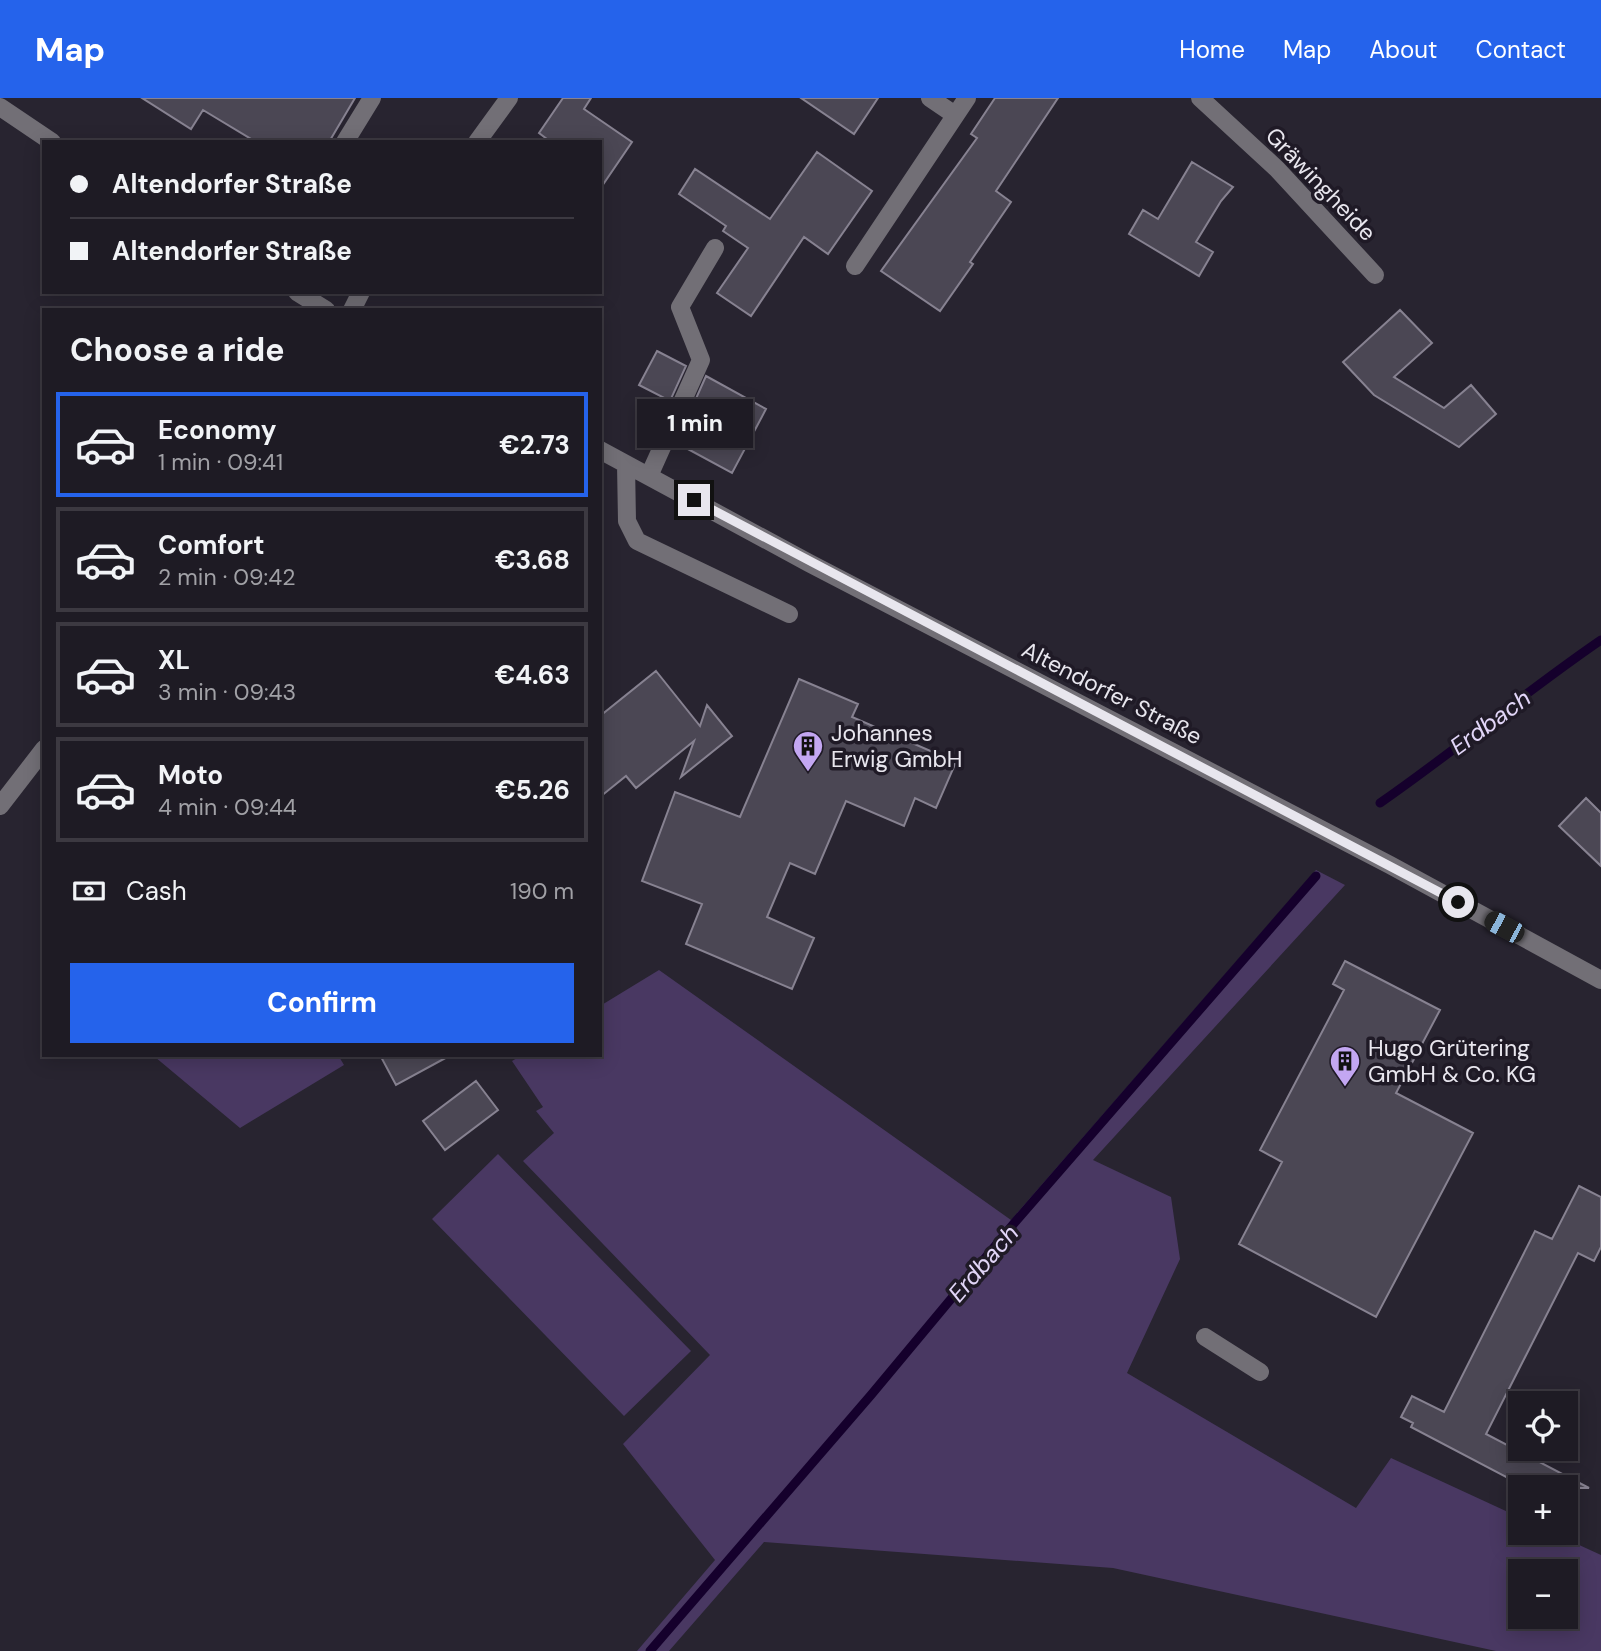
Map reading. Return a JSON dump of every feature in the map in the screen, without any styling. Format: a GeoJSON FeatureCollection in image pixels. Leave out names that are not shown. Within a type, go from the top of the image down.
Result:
{"type":"FeatureCollection","features":[{"type":"Feature","properties":{"kind":"street"},"geometry":{"type":"LineString","coordinates":[[346,140],[372,98]]}},
{"type":"Feature","properties":{"kind":"street"},"geometry":{"type":"LineString","coordinates":[[478,140],[509,98]]}},
{"type":"Feature","properties":{"kind":"street"},"geometry":{"type":"LineString","coordinates":[[930,98],[955,115]]}},
{"type":"Feature","properties":{"kind":"street"},"geometry":{"type":"LineString","coordinates":[[855,266],[967,98]]}},
{"type":"Feature","properties":{"kind":"street","name":"Gräwingheide"},"geometry":{"type":"LineString","coordinates":[[1200,98],[1276,169],[1375,275]]}},
{"type":"Feature","properties":{"kind":"street"},"geometry":{"type":"LineString","coordinates":[[0,107],[49,140]]}},
{"type":"Feature","properties":{"kind":"street"},"geometry":{"type":"LineString","coordinates":[[649,476],[701,359],[680,307],[715,248]]}},
{"type":"Feature","properties":{"kind":"street"},"geometry":{"type":"LineString","coordinates":[[300,294],[323,308]]}},
{"type":"Feature","properties":{"kind":"street","name":"Altendorfer Straße"},"geometry":{"type":"LineString","coordinates":[[602,451],[1600,976]]}},
{"type":"Feature","properties":{"kind":"street"},"geometry":{"type":"LineString","coordinates":[[626,464],[626,521],[637,541],[789,614]]}},
{"type":"Feature","properties":{"kind":"street"},"geometry":{"type":"LineString","coordinates":[[0,806],[42,751]]}},
{"type":"Feature","properties":{"kind":"street"},"geometry":{"type":"LineString","coordinates":[[1205,1337],[1260,1371]]}},
{"type":"Feature","properties":{"kind":"shaded area"},"geometry":{"type":"Polygon","coordinates":[[[1316,870],[1345,885],[1093,1160],[1171,1197],[1180,1259],[1127,1373],[1356,1508],[1391,1458],[1508,1512],[1508,1545],[1578,1544],[1601,1555],[1601,1651],[1496,1651],[1113,1568],[764,1542],[669,1651],[637,1651],[715,1560],[623,1444],[710,1355],[523,1161],[554,1133],[536,1111],[543,1107],[512,1061],[519,1057],[602,1057],[602,1005],[659,970],[1011,1220],[1316,870]]]}},
{"type":"Feature","properties":{"kind":"shaded area"},"geometry":{"type":"Polygon","coordinates":[[[155,1057],[339,1057],[344,1065],[240,1128],[155,1057]]]}},
{"type":"Feature","properties":{"kind":"shaded area"},"geometry":{"type":"Polygon","coordinates":[[[498,1154],[691,1351],[624,1416],[432,1219],[498,1154]]]}},
{"type":"Feature","properties":{"kind":"building"},"geometry":{"type":"Polygon","coordinates":[[[142,98],[355,98],[330,140],[253,140],[203,110],[191,129],[142,98]]]}},
{"type":"Feature","properties":{"kind":"building"},"geometry":{"type":"Polygon","coordinates":[[[563,98],[591,98],[584,109],[632,142],[602,186],[602,140],[548,140],[539,133],[563,98]]]}},
{"type":"Feature","properties":{"kind":"building"},"geometry":{"type":"Polygon","coordinates":[[[801,98],[878,98],[854,134],[801,98]]]}},
{"type":"Feature","properties":{"kind":"building"},"geometry":{"type":"Polygon","coordinates":[[[995,98],[1058,98],[996,191],[1011,202],[940,311],[881,271],[977,138],[971,134],[995,98]]]}},
{"type":"Feature","properties":{"kind":"building"},"geometry":{"type":"Polygon","coordinates":[[[817,152],[872,191],[828,254],[804,237],[751,316],[717,293],[748,248],[723,231],[726,226],[679,194],[695,169],[770,219],[817,152]]]}},
{"type":"Feature","properties":{"kind":"building"},"geometry":{"type":"Polygon","coordinates":[[[1192,162],[1233,187],[1221,201],[1196,242],[1213,252],[1199,276],[1129,234],[1143,210],[1158,219],[1192,162]]]}},
{"type":"Feature","properties":{"kind":"building"},"geometry":{"type":"Polygon","coordinates":[[[1400,310],[1432,343],[1394,377],[1444,408],[1471,385],[1496,414],[1459,447],[1374,395],[1343,362],[1400,310]]]}},
{"type":"Feature","properties":{"kind":"building"},"geometry":{"type":"Polygon","coordinates":[[[657,351],[686,366],[670,401],[639,385],[657,351]]]}},
{"type":"Feature","properties":{"kind":"building"},"geometry":{"type":"Polygon","coordinates":[[[706,376],[766,409],[732,473],[686,448],[702,419],[690,412],[706,376]]]}},
{"type":"Feature","properties":{"kind":"building"},"geometry":{"type":"Polygon","coordinates":[[[656,671],[700,726],[707,705],[732,736],[681,777],[694,741],[636,788],[626,776],[602,795],[602,714],[656,671]]]}},
{"type":"Feature","properties":{"kind":"building"},"geometry":{"type":"Polygon","coordinates":[[[799,679],[858,704],[852,717],[956,762],[936,808],[915,798],[904,826],[846,801],[815,874],[790,863],[767,917],[814,938],[792,989],[686,944],[702,904],[642,881],[675,792],[740,817],[799,679]]]}},
{"type":"Feature","properties":{"kind":"building"},"geometry":{"type":"Polygon","coordinates":[[[1586,798],[1601,813],[1601,866],[1559,826],[1586,798]]]}},
{"type":"Feature","properties":{"kind":"building"},"geometry":{"type":"Polygon","coordinates":[[[1345,961],[1440,1010],[1396,1093],[1473,1133],[1376,1317],[1239,1244],[1282,1162],[1260,1150],[1344,990],[1333,984],[1345,961]]]}},
{"type":"Feature","properties":{"kind":"building"},"geometry":{"type":"Polygon","coordinates":[[[381,1057],[447,1057],[396,1085],[381,1057]]]}},
{"type":"Feature","properties":{"kind":"building"},"geometry":{"type":"Polygon","coordinates":[[[476,1081],[498,1110],[445,1150],[423,1121],[476,1081]]]}},
{"type":"Feature","properties":{"kind":"building"},"geometry":{"type":"Polygon","coordinates":[[[1579,1186],[1601,1197],[1601,1247],[1594,1261],[1578,1253],[1486,1434],[1508,1446],[1508,1461],[1538,1461],[1564,1475],[1508,1475],[1508,1478],[1411,1427],[1413,1423],[1401,1417],[1412,1396],[1444,1412],[1535,1231],[1552,1239],[1579,1186]]]}},
{"type":"Feature","properties":{"kind":"building"},"geometry":{"type":"Polygon","coordinates":[[[1578,1482],[1589,1488],[1578,1488],[1578,1482]]]}},
{"type":"Feature","properties":{"kind":"waterway","name":"Erdbach"},"geometry":{"type":"LineString","coordinates":[[1380,803],[1601,640]]}},
{"type":"Feature","properties":{"kind":"waterway","name":"Erdbach"},"geometry":{"type":"LineString","coordinates":[[650,1651],[871,1395],[1016,1221],[1316,876]]}},
{"type":"Feature","properties":{"kind":"place","name":"Johannes Erwig GmbH"},"geometry":{"type":"Point","coordinates":[808,773]}},
{"type":"Feature","properties":{"kind":"place","name":"Hugo Grütering GmbH & Co. KG"},"geometry":{"type":"Point","coordinates":[1345,1088]}},
{"type":"Feature","properties":{"kind":"route"},"geometry":{"type":"LineString","coordinates":[[694,500],[1458,902]]}}]}
